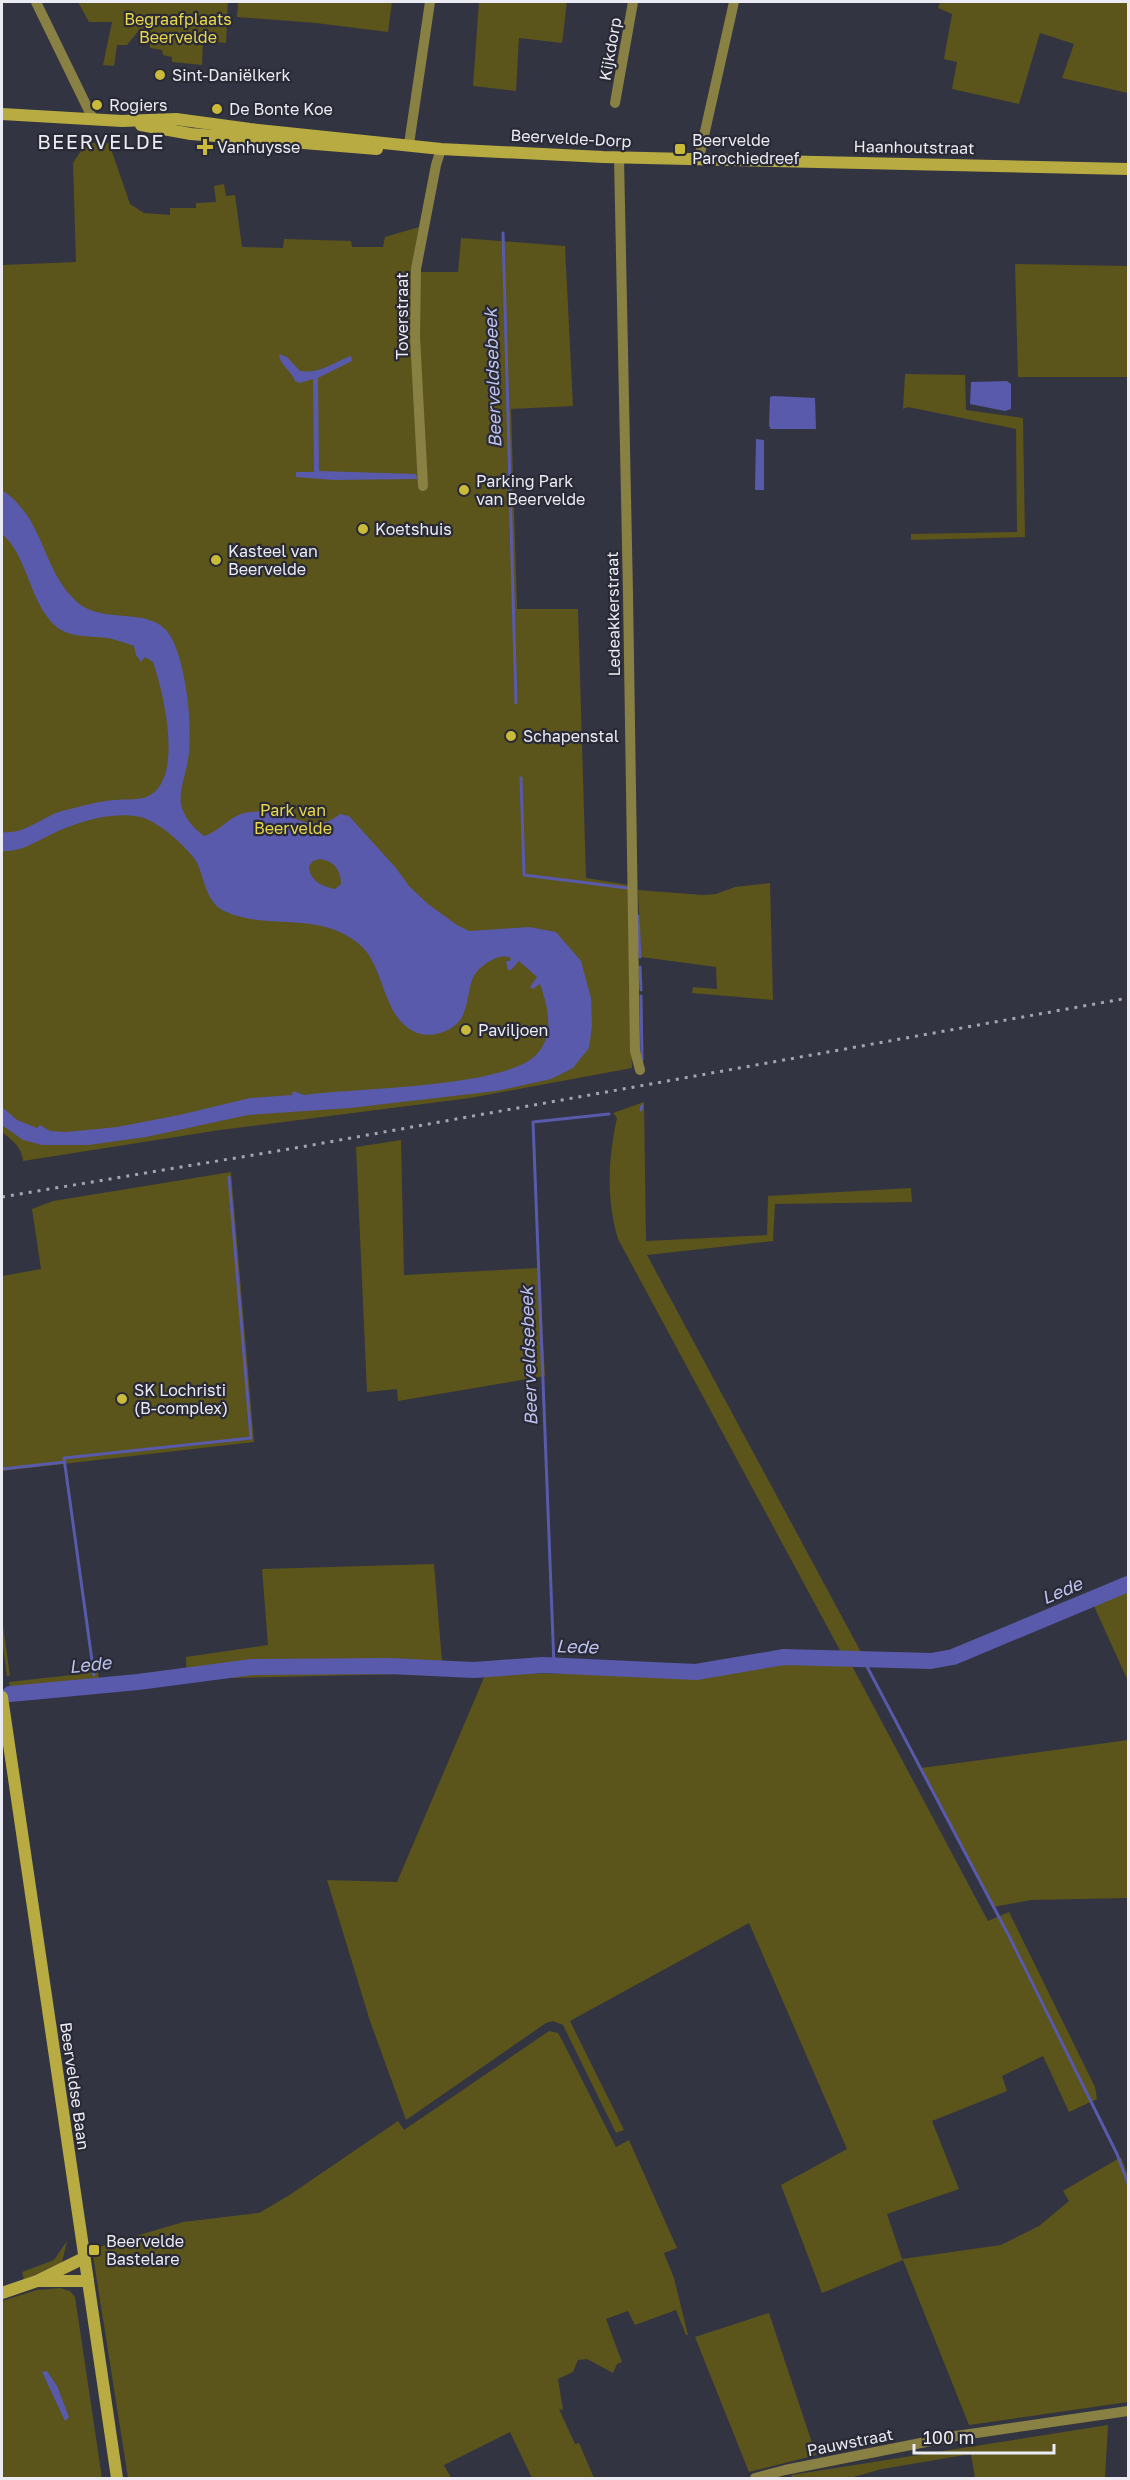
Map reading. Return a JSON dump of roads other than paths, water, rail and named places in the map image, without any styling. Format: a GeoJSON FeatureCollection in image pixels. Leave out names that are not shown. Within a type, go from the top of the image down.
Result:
{"type":"FeatureCollection","features":[{"type":"Feature","properties":{"kind":"street"},"geometry":{"type":"LineString","coordinates":[[36,2],[93,119]]}},
{"type":"Feature","properties":{"kind":"street"},"geometry":{"type":"LineString","coordinates":[[409,144],[430,2]]}},
{"type":"Feature","properties":{"kind":"street","name":"Kijkdorp"},"geometry":{"type":"LineString","coordinates":[[615,103],[633,2]]}},
{"type":"Feature","properties":{"kind":"street"},"geometry":{"type":"LineString","coordinates":[[699,158],[734,2]]}},
{"type":"Feature","properties":{"kind":"street","name":"Beervelde-Dorp"},"geometry":{"type":"LineString","coordinates":[[2,114],[122,121],[176,119],[250,129],[441,148],[619,158],[699,158]]}},
{"type":"Feature","properties":{"kind":"street","name":"Beervelde-Dorp"},"geometry":{"type":"LineString","coordinates":[[122,121],[191,134],[394,151],[441,148]]}},
{"type":"Feature","properties":{"kind":"street","name":"Toverstraat"},"geometry":{"type":"LineString","coordinates":[[423,486],[415,338],[416,269],[441,148]]}},
{"type":"Feature","properties":{"kind":"street","name":"Ledeakkerstraat"},"geometry":{"type":"LineString","coordinates":[[619,158],[635,1051],[640,1070]]}},
{"type":"Feature","properties":{"kind":"street","name":"Haanhoutstraat"},"geometry":{"type":"LineString","coordinates":[[699,158],[1128,169]]}},
{"type":"Feature","properties":{"kind":"street","name":"Beerveldse Baan"},"geometry":{"type":"LineString","coordinates":[[2,1697],[117,2478]]}},
{"type":"Feature","properties":{"kind":"street"},"geometry":{"type":"LineString","coordinates":[[2,2293],[37,2281],[84,2258]]}},
{"type":"Feature","properties":{"kind":"street"},"geometry":{"type":"LineString","coordinates":[[37,2281],[88,2281]]}},
{"type":"Feature","properties":{"kind":"street","name":"Pauwstraat"},"geometry":{"type":"LineString","coordinates":[[756,2478],[785,2470],[956,2436],[1128,2411]]}},
{"type":"Feature","properties":{"kind":"waterway","name":"Beerveldsebeek"},"geometry":{"type":"LineString","coordinates":[[503,233],[516,703]]}},
{"type":"Feature","properties":{"kind":"waterway","name":"Beerveldsebeek"},"geometry":{"type":"LineString","coordinates":[[521,778],[524,875],[628,888]]}},
{"type":"Feature","properties":{"kind":"waterway","name":"Beerveldsebeek"},"geometry":{"type":"LineString","coordinates":[[638,916],[640,957]]}},
{"type":"Feature","properties":{"kind":"waterway","name":"Beerveldsebeek"},"geometry":{"type":"LineString","coordinates":[[640,967],[641,990]]}},
{"type":"Feature","properties":{"kind":"waterway","name":"Beerveldsebeek"},"geometry":{"type":"LineString","coordinates":[[641,996],[642,1060]]}},
{"type":"Feature","properties":{"kind":"waterway","name":"Beerveldsebeek"},"geometry":{"type":"LineString","coordinates":[[641,1110],[642,1106]]}},
{"type":"Feature","properties":{"kind":"waterway","name":"Beerveldsebeek"},"geometry":{"type":"LineString","coordinates":[[554,1666],[533,1122],[609,1114]]}},
{"type":"Feature","properties":{"kind":"waterway"},"geometry":{"type":"LineString","coordinates":[[94,1675],[64,1458],[251,1438],[229,1177]]}},
{"type":"Feature","properties":{"kind":"waterway"},"geometry":{"type":"LineString","coordinates":[[2,1469],[65,1462]]}},
{"type":"Feature","properties":{"kind":"waterway","name":"Lede"},"geometry":{"type":"LineString","coordinates":[[10,1694],[138,1682],[252,1667],[389,1666],[474,1670],[543,1665],[696,1672],[784,1657],[931,1661],[953,1657],[1128,1584]]}},
{"type":"Feature","properties":{"kind":"waterway"},"geometry":{"type":"LineString","coordinates":[[863,1659],[1010,1938],[1117,2154],[1128,2183]]}},
{"type":"Feature","properties":{"kind":"railway"},"geometry":{"type":"LineString","coordinates":[[2,1197],[301,1147],[1128,998]]}},
{"type":"Feature","properties":{"kind":"place","name":"Sint-Daniëlkerk"},"geometry":{"type":"Point","coordinates":[160,75]}},
{"type":"Feature","properties":{"kind":"place","name":"Rogiers"},"geometry":{"type":"Point","coordinates":[97,105]}},
{"type":"Feature","properties":{"kind":"place","name":"De Bonte Koe"},"geometry":{"type":"Point","coordinates":[217,109]}},
{"type":"Feature","properties":{"kind":"place","name":"Vanhuysse"},"geometry":{"type":"Point","coordinates":[205,147]}},
{"type":"Feature","properties":{"kind":"place","name":"Beervelde Parochiedreef"},"geometry":{"type":"Point","coordinates":[680,149]}},
{"type":"Feature","properties":{"kind":"place","name":"Parking Park van Beervelde"},"geometry":{"type":"Point","coordinates":[464,490]}},
{"type":"Feature","properties":{"kind":"place","name":"Koetshuis"},"geometry":{"type":"Point","coordinates":[363,529]}},
{"type":"Feature","properties":{"kind":"place","name":"Kasteel van Beervelde"},"geometry":{"type":"Point","coordinates":[216,560]}},
{"type":"Feature","properties":{"kind":"place","name":"Schapenstal"},"geometry":{"type":"Point","coordinates":[511,736]}},
{"type":"Feature","properties":{"kind":"place","name":"Paviljoen"},"geometry":{"type":"Point","coordinates":[466,1030]}},
{"type":"Feature","properties":{"kind":"place","name":"SK Lochristi (B-complex)"},"geometry":{"type":"Point","coordinates":[122,1399]}},
{"type":"Feature","properties":{"kind":"place","name":"Beervelde Bastelare"},"geometry":{"type":"Point","coordinates":[94,2250]}},
{"type":"Feature","properties":{"kind":"district","name":"BEERVELDE"},"geometry":{"type":"Point","coordinates":[101,142]}},
{"type":"Feature","properties":{"kind":"park label","name":"Begraafplaats Beervelde"},"geometry":{"type":"Point","coordinates":[178,28]}},
{"type":"Feature","properties":{"kind":"park label","name":"Park van Beervelde"},"geometry":{"type":"Point","coordinates":[293,819]}}]}
